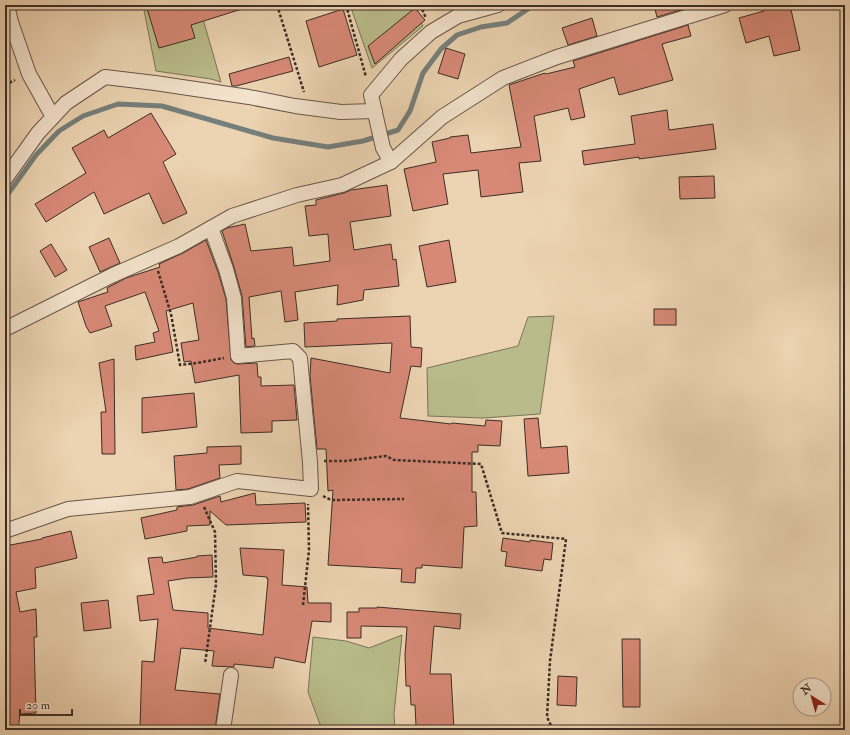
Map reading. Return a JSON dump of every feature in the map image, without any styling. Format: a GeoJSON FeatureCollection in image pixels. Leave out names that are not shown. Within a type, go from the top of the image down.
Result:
{"type":"FeatureCollection","features":[{"type":"Feature","properties":{"kind":"street"},"geometry":{"type":"LineString","coordinates":[[7,5],[11,22],[29,74],[53,117]]}},
{"type":"Feature","properties":{"kind":"street"},"geometry":{"type":"LineString","coordinates":[[391,162],[383,148],[371,95],[401,59],[431,32],[458,16],[498,5]]}},
{"type":"Feature","properties":{"kind":"street"},"geometry":{"type":"LineString","coordinates":[[5,329],[113,275],[179,246],[232,216],[298,194],[342,186],[391,162],[442,117],[503,78],[557,57],[724,5]]}},
{"type":"Feature","properties":{"kind":"street"},"geometry":{"type":"LineString","coordinates":[[5,179],[38,133],[66,103],[105,77],[155,82],[308,108],[341,112],[375,111]]}},
{"type":"Feature","properties":{"kind":"street"},"geometry":{"type":"LineString","coordinates":[[5,531],[68,509],[190,497],[237,481],[311,489],[310,462],[300,358],[293,352],[238,356],[234,298],[226,269],[211,228]]}},
{"type":"Feature","properties":{"kind":"street"},"geometry":{"type":"LineString","coordinates":[[223,730],[231,675]]}},
{"type":"Feature","properties":{"kind":"path"},"geometry":{"type":"LineString","coordinates":[[277,5],[308,108]]}},
{"type":"Feature","properties":{"kind":"path"},"geometry":{"type":"LineString","coordinates":[[346,5],[371,95]]}},
{"type":"Feature","properties":{"kind":"path"},"geometry":{"type":"LineString","coordinates":[[148,259],[158,272],[171,314],[180,364],[197,363],[238,356]]}},
{"type":"Feature","properties":{"kind":"path"},"geometry":{"type":"LineString","coordinates":[[310,462],[345,461],[386,456],[394,460],[481,464],[502,533],[566,539],[550,661],[546,717],[553,730]]}},
{"type":"Feature","properties":{"kind":"path"},"geometry":{"type":"LineString","coordinates":[[303,605],[309,550],[308,504],[311,489],[330,500],[404,498]]}},
{"type":"Feature","properties":{"kind":"path"},"geometry":{"type":"LineString","coordinates":[[198,494],[215,532],[216,584],[205,664]]}},
{"type":"Feature","properties":{"kind":"green space"},"geometry":{"type":"Polygon","coordinates":[[[143,5],[199,5],[221,82],[211,79],[156,71],[143,5]]]}},
{"type":"Feature","properties":{"kind":"green space"},"geometry":{"type":"Polygon","coordinates":[[[350,5],[414,5],[423,26],[372,68],[350,5]]]}},
{"type":"Feature","properties":{"kind":"green space"},"geometry":{"type":"Polygon","coordinates":[[[554,316],[540,414],[483,418],[428,416],[427,368],[518,346],[528,317],[554,316]]]}},
{"type":"Feature","properties":{"kind":"green space"},"geometry":{"type":"Polygon","coordinates":[[[402,635],[394,714],[395,730],[322,730],[308,692],[313,637],[346,641],[369,648],[402,635]]]}},
{"type":"Feature","properties":{"kind":"building"},"geometry":{"type":"Polygon","coordinates":[[[146,5],[245,5],[245,8],[191,25],[195,38],[159,48],[146,5]]]}},
{"type":"Feature","properties":{"kind":"building"},"geometry":{"type":"Polygon","coordinates":[[[654,5],[683,5],[684,9],[657,17],[654,5]]]}},
{"type":"Feature","properties":{"kind":"building"},"geometry":{"type":"Polygon","coordinates":[[[777,5],[790,5],[800,50],[774,56],[769,36],[746,43],[739,18],[764,11],[763,8],[777,5]]]}},
{"type":"Feature","properties":{"kind":"building"},"geometry":{"type":"Polygon","coordinates":[[[415,8],[425,20],[375,64],[368,46],[415,8]]]}},
{"type":"Feature","properties":{"kind":"building"},"geometry":{"type":"Polygon","coordinates":[[[343,9],[357,55],[319,67],[306,21],[343,9]]]}},
{"type":"Feature","properties":{"kind":"building"},"geometry":{"type":"Polygon","coordinates":[[[592,18],[597,36],[568,45],[562,28],[592,18]]]}},
{"type":"Feature","properties":{"kind":"building"},"geometry":{"type":"Polygon","coordinates":[[[688,25],[691,36],[662,44],[673,80],[619,95],[614,77],[579,89],[585,117],[571,120],[568,108],[534,116],[541,161],[519,163],[523,192],[481,197],[478,170],[443,174],[448,204],[413,211],[404,169],[436,162],[432,142],[450,137],[468,135],[471,153],[521,147],[509,85],[545,73],[575,67],[573,61],[688,25]]]}},
{"type":"Feature","properties":{"kind":"building"},"geometry":{"type":"Polygon","coordinates":[[[446,48],[465,54],[458,79],[438,73],[446,48]]]}},
{"type":"Feature","properties":{"kind":"building"},"geometry":{"type":"Polygon","coordinates":[[[289,57],[293,71],[232,86],[229,74],[289,57]]]}},
{"type":"Feature","properties":{"kind":"building"},"geometry":{"type":"Polygon","coordinates":[[[667,110],[669,130],[713,124],[716,149],[639,159],[639,157],[584,165],[582,151],[635,144],[631,116],[667,110]]]}},
{"type":"Feature","properties":{"kind":"building"},"geometry":{"type":"Polygon","coordinates":[[[151,113],[176,154],[163,162],[187,213],[163,224],[149,193],[104,214],[94,192],[46,222],[35,204],[86,173],[72,148],[104,130],[108,138],[151,113]]]}},
{"type":"Feature","properties":{"kind":"building"},"geometry":{"type":"Polygon","coordinates":[[[714,176],[715,198],[680,199],[679,177],[714,176]]]}},
{"type":"Feature","properties":{"kind":"building"},"geometry":{"type":"Polygon","coordinates":[[[387,185],[391,216],[350,222],[354,250],[391,244],[393,260],[396,259],[399,286],[364,290],[363,300],[337,305],[338,285],[295,292],[298,320],[285,322],[281,291],[249,297],[252,339],[254,338],[255,346],[246,347],[242,296],[222,231],[227,228],[245,224],[251,251],[292,247],[294,266],[330,261],[328,234],[309,236],[305,206],[316,205],[316,200],[351,190],[387,185]]]}},
{"type":"Feature","properties":{"kind":"building"},"geometry":{"type":"Polygon","coordinates":[[[109,238],[120,263],[100,272],[89,247],[109,238]]]}},
{"type":"Feature","properties":{"kind":"building"},"geometry":{"type":"Polygon","coordinates":[[[206,240],[226,299],[231,360],[238,364],[257,363],[258,377],[261,377],[261,386],[294,385],[297,420],[272,421],[272,432],[241,433],[239,375],[195,383],[191,361],[184,362],[181,343],[199,340],[193,303],[166,311],[173,352],[136,360],[135,346],[155,342],[153,333],[159,331],[145,292],[105,306],[112,326],[90,333],[86,326],[78,302],[108,292],[107,288],[126,278],[160,267],[159,264],[206,240]]]}},
{"type":"Feature","properties":{"kind":"building"},"geometry":{"type":"Polygon","coordinates":[[[449,240],[456,282],[427,287],[419,246],[449,240]]]}},
{"type":"Feature","properties":{"kind":"building"},"geometry":{"type":"Polygon","coordinates":[[[51,244],[67,270],[55,277],[40,251],[51,244]]]}},
{"type":"Feature","properties":{"kind":"building"},"geometry":{"type":"Polygon","coordinates":[[[654,309],[676,309],[676,325],[654,325],[654,309]]]}},
{"type":"Feature","properties":{"kind":"building"},"geometry":{"type":"Polygon","coordinates":[[[410,316],[411,347],[422,348],[421,367],[411,366],[400,418],[485,426],[486,420],[502,421],[500,446],[478,445],[478,452],[472,452],[472,492],[476,492],[477,526],[464,527],[462,568],[422,565],[422,568],[416,568],[415,583],[401,582],[402,569],[328,565],[333,490],[328,491],[326,449],[317,449],[310,376],[311,358],[390,373],[392,343],[305,347],[304,323],[337,321],[337,319],[410,316]]]}},
{"type":"Feature","properties":{"kind":"building"},"geometry":{"type":"Polygon","coordinates":[[[114,359],[115,454],[102,454],[101,412],[106,412],[99,363],[114,359]]]}},
{"type":"Feature","properties":{"kind":"building"},"geometry":{"type":"Polygon","coordinates":[[[194,393],[197,427],[142,433],[142,398],[194,393]]]}},
{"type":"Feature","properties":{"kind":"building"},"geometry":{"type":"Polygon","coordinates":[[[538,418],[541,448],[567,446],[569,473],[528,476],[524,419],[538,418]]]}},
{"type":"Feature","properties":{"kind":"building"},"geometry":{"type":"Polygon","coordinates":[[[241,446],[241,464],[219,465],[220,478],[188,489],[176,490],[174,456],[207,453],[207,447],[241,446]]]}},
{"type":"Feature","properties":{"kind":"building"},"geometry":{"type":"Polygon","coordinates":[[[255,493],[256,505],[305,503],[306,522],[226,525],[210,511],[210,525],[187,526],[187,531],[145,539],[141,518],[177,510],[177,507],[193,505],[220,496],[221,502],[255,493]]]}},
{"type":"Feature","properties":{"kind":"building"},"geometry":{"type":"Polygon","coordinates":[[[71,531],[77,558],[35,568],[36,588],[16,592],[20,612],[36,609],[37,637],[34,637],[36,713],[20,714],[18,730],[5,730],[5,546],[42,539],[71,531]]]}},
{"type":"Feature","properties":{"kind":"building"},"geometry":{"type":"Polygon","coordinates":[[[503,538],[530,542],[530,540],[553,543],[551,560],[544,559],[542,571],[505,566],[507,552],[501,551],[503,538]]]}},
{"type":"Feature","properties":{"kind":"building"},"geometry":{"type":"Polygon","coordinates":[[[240,548],[284,550],[282,585],[307,587],[308,603],[331,603],[331,622],[312,621],[305,663],[275,657],[273,668],[234,664],[234,667],[212,666],[214,651],[181,648],[175,690],[220,694],[215,730],[162,730],[140,728],[142,661],[154,662],[158,619],[140,621],[137,596],[154,594],[148,558],[162,557],[163,563],[197,556],[212,555],[213,577],[187,578],[168,581],[173,610],[208,613],[208,628],[263,635],[268,579],[267,577],[243,575],[240,548]]]}},
{"type":"Feature","properties":{"kind":"building"},"geometry":{"type":"Polygon","coordinates":[[[108,600],[111,628],[84,631],[81,603],[108,600]]]}},
{"type":"Feature","properties":{"kind":"building"},"geometry":{"type":"Polygon","coordinates":[[[377,607],[461,614],[460,629],[434,626],[430,674],[451,674],[454,730],[425,730],[425,726],[416,726],[415,705],[411,705],[410,686],[406,686],[405,655],[407,627],[361,626],[361,638],[347,638],[347,612],[359,612],[359,608],[377,607]]]}},
{"type":"Feature","properties":{"kind":"building"},"geometry":{"type":"Polygon","coordinates":[[[622,639],[640,639],[640,707],[623,707],[622,639]]]}},
{"type":"Feature","properties":{"kind":"building"},"geometry":{"type":"Polygon","coordinates":[[[558,676],[577,677],[576,706],[557,705],[558,676]]]}},
{"type":"Feature","properties":{"kind":"waterway"},"geometry":{"type":"LineString","coordinates":[[5,198],[36,155],[59,131],[83,116],[118,104],[162,106],[273,138],[328,147],[363,141],[398,130],[410,111],[423,73],[441,49],[457,35],[481,27],[507,23],[534,5]]}}]}
